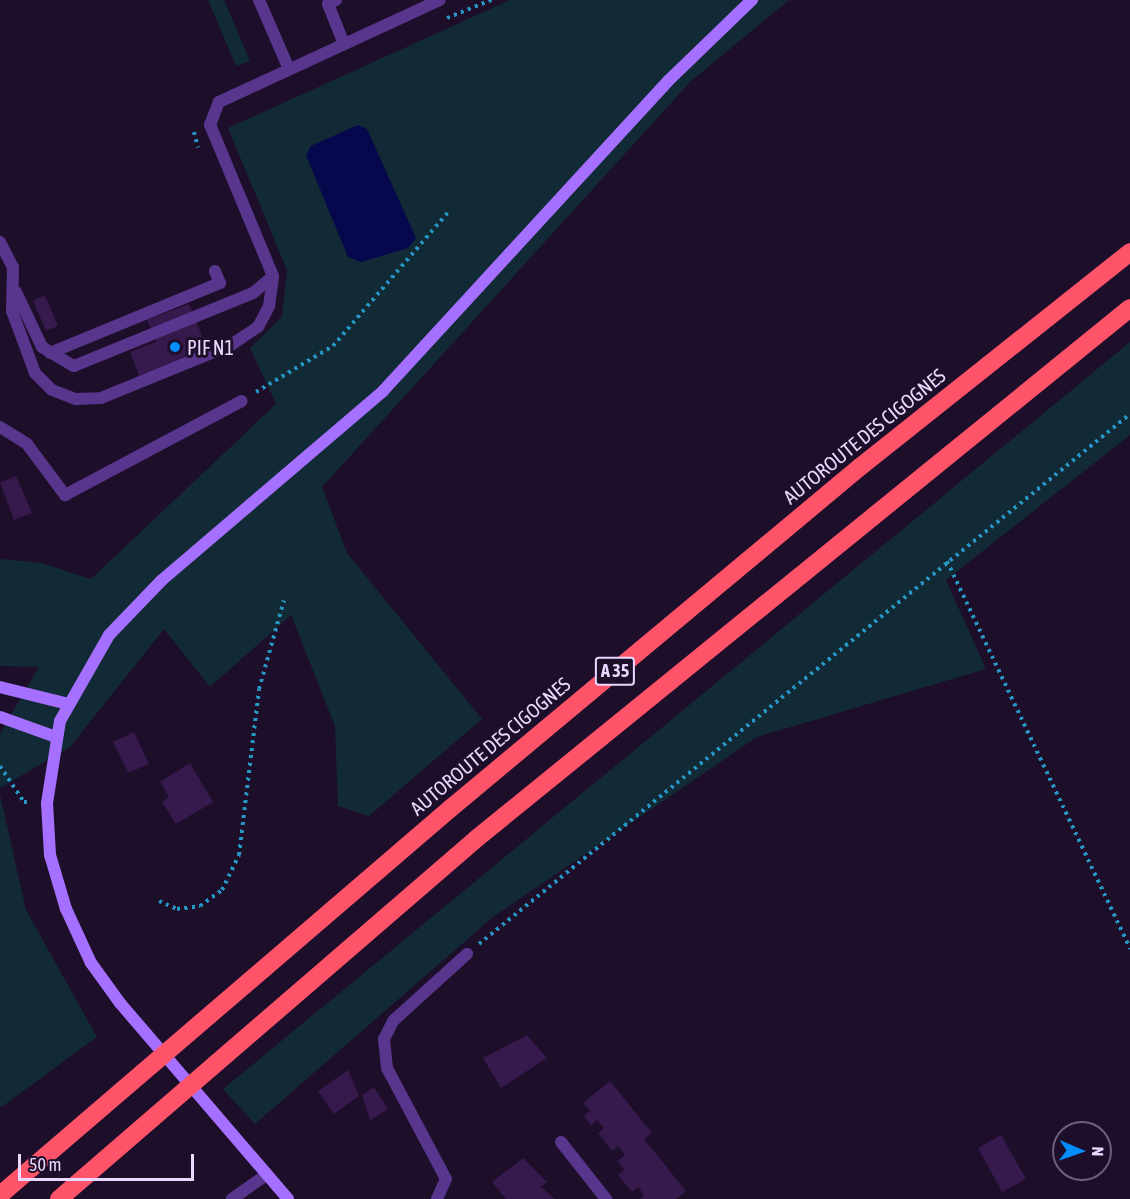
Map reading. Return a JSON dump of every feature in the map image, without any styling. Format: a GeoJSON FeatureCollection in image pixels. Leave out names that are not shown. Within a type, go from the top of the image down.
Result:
{"type":"FeatureCollection","features":[{"type":"Feature","properties":{"kind":"highway","name":"AUTOROUTE DES CIGOGNES"},"geometry":{"type":"LineString","coordinates":[[0,1195],[460,800],[860,467],[1130,252]]}},
{"type":"Feature","properties":{"kind":"highway","name":"A 35"},"geometry":{"type":"LineString","coordinates":[[59,1199],[476,838],[1130,308]]}},
{"type":"Feature","properties":{"kind":"main road"},"geometry":{"type":"LineString","coordinates":[[288,1199],[120,1003],[91,963],[66,909],[50,855],[47,803],[56,737],[68,704],[109,635],[162,580],[383,391],[668,81],[752,0]]}},
{"type":"Feature","properties":{"kind":"main road"},"geometry":{"type":"LineString","coordinates":[[0,687],[68,704]]}},
{"type":"Feature","properties":{"kind":"main road"},"geometry":{"type":"LineString","coordinates":[[0,717],[56,737]]}},
{"type":"Feature","properties":{"kind":"street"},"geometry":{"type":"LineString","coordinates":[[259,0],[289,69]]}},
{"type":"Feature","properties":{"kind":"street"},"geometry":{"type":"LineString","coordinates":[[0,242],[13,267],[16,292],[12,311],[35,373],[52,390],[76,399],[101,398],[231,345],[258,327],[269,306],[273,276],[210,125],[219,102],[440,0]]}},
{"type":"Feature","properties":{"kind":"street"},"geometry":{"type":"LineString","coordinates":[[332,2],[344,44]]}},
{"type":"Feature","properties":{"kind":"street"},"geometry":{"type":"LineString","coordinates":[[50,353],[158,303],[220,283],[214,271]]}},
{"type":"Feature","properties":{"kind":"street"},"geometry":{"type":"LineString","coordinates":[[16,292],[50,353],[74,366],[111,355],[253,293],[273,276]]}},
{"type":"Feature","properties":{"kind":"street"},"geometry":{"type":"LineString","coordinates":[[0,427],[27,444],[65,495],[242,401]]}},
{"type":"Feature","properties":{"kind":"street"},"geometry":{"type":"LineString","coordinates":[[437,1199],[446,1179],[387,1068],[384,1039],[393,1021],[467,954]]}},
{"type":"Feature","properties":{"kind":"street"},"geometry":{"type":"LineString","coordinates":[[561,1142],[606,1199]]}},
{"type":"Feature","properties":{"kind":"street"},"geometry":{"type":"LineString","coordinates":[[232,1199],[266,1175]]}},
{"type":"Feature","properties":{"kind":"path"},"geometry":{"type":"LineString","coordinates":[[242,401],[333,346],[450,210]]}},
{"type":"Feature","properties":{"kind":"path"},"geometry":{"type":"LineString","coordinates":[[467,954],[1130,414]]}},
{"type":"Feature","properties":{"kind":"path"},"geometry":{"type":"LineString","coordinates":[[947,561],[1130,950]]}},
{"type":"Feature","properties":{"kind":"path"},"geometry":{"type":"LineString","coordinates":[[159,901],[177,909],[200,906],[222,890],[239,855],[259,689],[284,600]]}},
{"type":"Feature","properties":{"kind":"path"},"geometry":{"type":"LineString","coordinates":[[0,766],[24,802],[47,803]]}},
{"type":"Feature","properties":{"kind":"shaded area"},"geometry":{"type":"Polygon","coordinates":[[[208,0],[224,0],[250,61],[236,66],[208,0]]]}},
{"type":"Feature","properties":{"kind":"shaded area"},"geometry":{"type":"Polygon","coordinates":[[[510,0],[789,0],[691,81],[322,487],[347,553],[482,719],[369,816],[338,806],[335,726],[291,615],[210,687],[164,629],[70,747],[0,788],[0,734],[39,667],[0,666],[0,559],[42,563],[91,579],[276,404],[250,348],[282,317],[287,270],[228,128],[510,0]]]}},
{"type":"Feature","properties":{"kind":"shaded area"},"geometry":{"type":"Polygon","coordinates":[[[358,125],[367,129],[416,238],[408,248],[361,262],[348,257],[306,155],[311,146],[358,125]]]}},
{"type":"Feature","properties":{"kind":"shaded area"},"geometry":{"type":"Polygon","coordinates":[[[1130,342],[1130,435],[946,580],[986,669],[757,737],[493,917],[255,1124],[223,1089],[1130,342]]]}},
{"type":"Feature","properties":{"kind":"shaded area"},"geometry":{"type":"Polygon","coordinates":[[[0,795],[26,910],[97,1037],[0,1108],[0,795]]]}},
{"type":"Feature","properties":{"kind":"building"},"geometry":{"type":"Polygon","coordinates":[[[45,295],[58,326],[46,331],[33,301],[45,295]]]}},
{"type":"Feature","properties":{"kind":"building","name":"PIF N1"},"geometry":{"type":"Polygon","coordinates":[[[189,304],[211,358],[143,386],[130,352],[156,342],[147,320],[189,304]]]}},
{"type":"Feature","properties":{"kind":"building"},"geometry":{"type":"Polygon","coordinates":[[[16,476],[32,513],[14,520],[0,483],[16,476]]]}},
{"type":"Feature","properties":{"kind":"building"},"geometry":{"type":"Polygon","coordinates":[[[134,732],[149,764],[128,773],[113,742],[134,732]]]}},
{"type":"Feature","properties":{"kind":"building"},"geometry":{"type":"Polygon","coordinates":[[[190,763],[213,802],[176,824],[162,802],[169,797],[160,782],[190,763]]]}},
{"type":"Feature","properties":{"kind":"building"},"geometry":{"type":"Polygon","coordinates":[[[527,1035],[547,1058],[501,1088],[483,1058],[527,1035]]]}},
{"type":"Feature","properties":{"kind":"building"},"geometry":{"type":"Polygon","coordinates":[[[348,1070],[359,1096],[334,1114],[318,1091],[348,1070]]]}},
{"type":"Feature","properties":{"kind":"building"},"geometry":{"type":"Polygon","coordinates":[[[610,1081],[652,1133],[644,1139],[686,1191],[676,1199],[640,1199],[644,1195],[638,1187],[632,1192],[618,1175],[624,1170],[617,1161],[625,1155],[618,1146],[612,1151],[598,1133],[604,1128],[597,1120],[591,1125],[584,1116],[590,1111],[583,1103],[610,1081]]]}},
{"type":"Feature","properties":{"kind":"building"},"geometry":{"type":"Polygon","coordinates":[[[374,1087],[388,1109],[370,1120],[362,1095],[374,1087]]]}},
{"type":"Feature","properties":{"kind":"building"},"geometry":{"type":"Polygon","coordinates":[[[1001,1135],[1026,1179],[1002,1192],[978,1148],[1001,1135]]]}},
{"type":"Feature","properties":{"kind":"building"},"geometry":{"type":"Polygon","coordinates":[[[523,1158],[547,1182],[541,1187],[555,1199],[506,1199],[492,1182],[523,1158]]]}},
{"type":"Feature","properties":{"kind":"place","name":"PIF N1"},"geometry":{"type":"Point","coordinates":[175,347]}}]}
